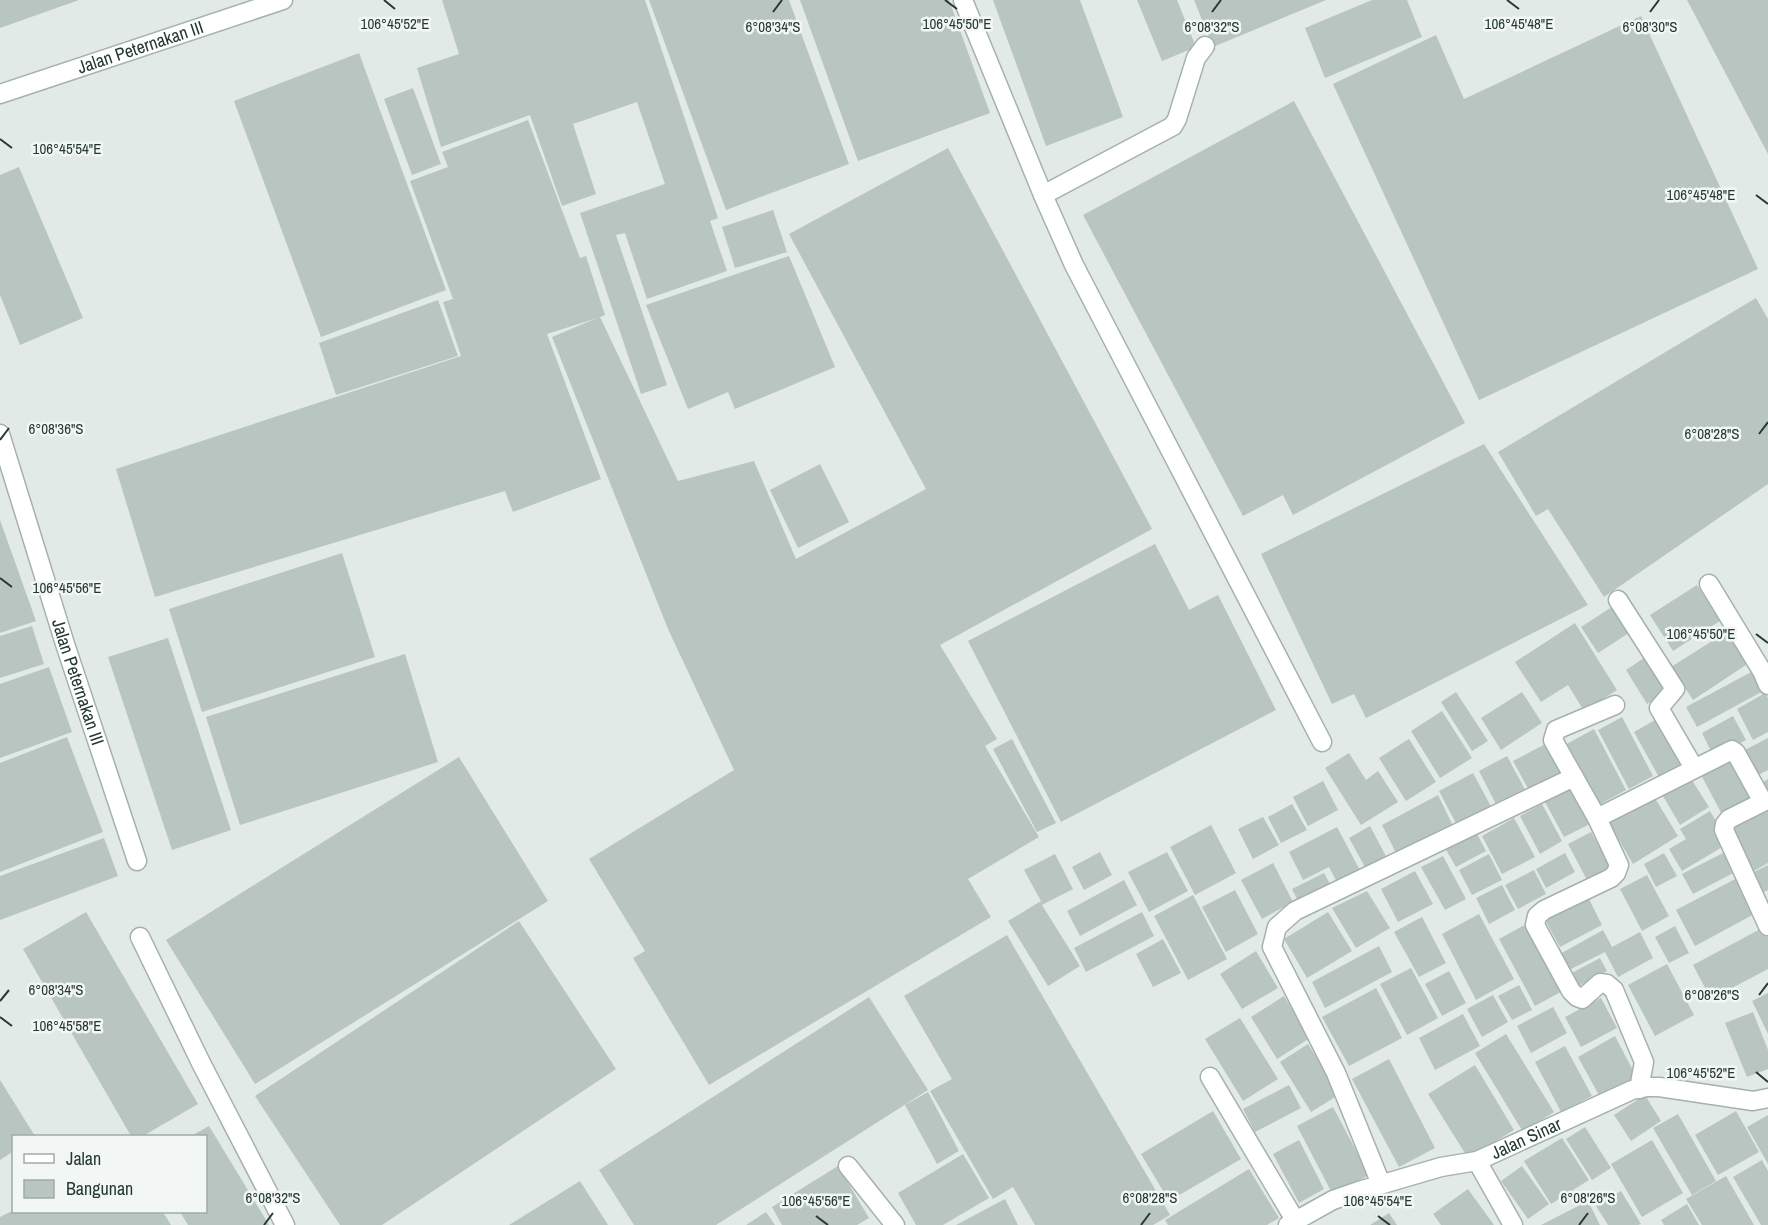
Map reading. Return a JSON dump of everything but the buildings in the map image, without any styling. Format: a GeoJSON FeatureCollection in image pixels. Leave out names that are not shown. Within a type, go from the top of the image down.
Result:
{"type":"FeatureCollection","features":[{"type":"Feature","properties":{"kind":"street","name":"Jalan Peternakan III"},"geometry":{"type":"LineString","coordinates":[[0,94],[283,0]]}},
{"type":"Feature","properties":{"kind":"street"},"geometry":{"type":"LineString","coordinates":[[963,0],[1074,265],[1322,742]]}},
{"type":"Feature","properties":{"kind":"street"},"geometry":{"type":"LineString","coordinates":[[1043,195],[1173,126],[1196,58],[1205,46]]}},
{"type":"Feature","properties":{"kind":"street","name":"Jalan Peternakan III"},"geometry":{"type":"LineString","coordinates":[[0,434],[65,644],[137,861]]}},
{"type":"Feature","properties":{"kind":"street"},"geometry":{"type":"LineString","coordinates":[[1709,584],[1762,671],[1768,686]]}},
{"type":"Feature","properties":{"kind":"street"},"geometry":{"type":"LineString","coordinates":[[1618,600],[1675,689],[1659,708],[1694,768]]}},
{"type":"Feature","properties":{"kind":"street"},"geometry":{"type":"LineString","coordinates":[[1614,705],[1556,730],[1553,740],[1597,818],[1618,865],[1616,873],[1611,878],[1544,910],[1537,916],[1535,925],[1571,991],[1577,997],[1582,999],[1600,983],[1607,984],[1614,990],[1644,1062],[1639,1089]]}},
{"type":"Feature","properties":{"kind":"street"},"geometry":{"type":"LineString","coordinates":[[1597,818],[1732,750],[1736,753],[1763,800],[1762,804],[1730,819],[1725,824],[1724,830],[1768,926]]}},
{"type":"Feature","properties":{"kind":"street"},"geometry":{"type":"LineString","coordinates":[[1381,1184],[1336,1073],[1272,947],[1277,927],[1295,911],[1575,777]]}},
{"type":"Feature","properties":{"kind":"street"},"geometry":{"type":"LineString","coordinates":[[140,937],[201,1063],[285,1225]]}},
{"type":"Feature","properties":{"kind":"street"},"geometry":{"type":"LineString","coordinates":[[1210,1077],[1292,1222]]}},
{"type":"Feature","properties":{"kind":"street","name":"Jalan Sinar"},"geometry":{"type":"LineString","coordinates":[[1292,1222],[1333,1200],[1381,1184],[1441,1167],[1477,1161],[1632,1090],[1659,1087],[1753,1101],[1768,1098]]}},
{"type":"Feature","properties":{"kind":"street"},"geometry":{"type":"LineString","coordinates":[[1477,1161],[1513,1225]]}},
{"type":"Feature","properties":{"kind":"street"},"geometry":{"type":"LineString","coordinates":[[848,1166],[895,1225]]}}]}
